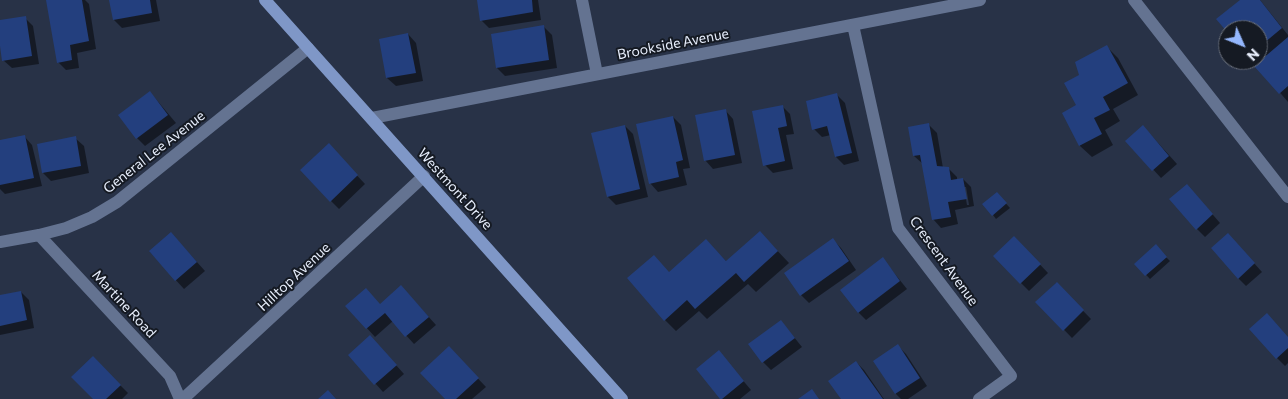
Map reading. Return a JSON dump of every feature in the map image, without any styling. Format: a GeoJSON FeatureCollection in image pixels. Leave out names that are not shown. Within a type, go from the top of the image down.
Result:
{"type":"FeatureCollection","features":[{"type":"Feature","properties":{"kind":"street","name":"Westmont Drive"},"geometry":{"type":"LineString","coordinates":[[265,0],[622,399]]}},
{"type":"Feature","properties":{"kind":"street"},"geometry":{"type":"LineString","coordinates":[[582,0],[597,74]]}},
{"type":"Feature","properties":{"kind":"street","name":"Brookside Avenue"},"geometry":{"type":"LineString","coordinates":[[372,118],[980,0]]}},
{"type":"Feature","properties":{"kind":"street"},"geometry":{"type":"LineString","coordinates":[[1134,0],[1288,197]]}},
{"type":"Feature","properties":{"kind":"street","name":"Crescent Avenue"},"geometry":{"type":"LineString","coordinates":[[853,24],[898,228],[1011,376],[979,399]]}},
{"type":"Feature","properties":{"kind":"street","name":"General Lee Avenue"},"geometry":{"type":"LineString","coordinates":[[0,242],[66,228],[92,217],[117,202],[308,48]]}},
{"type":"Feature","properties":{"kind":"street","name":"Hilltop Avenue"},"geometry":{"type":"LineString","coordinates":[[181,399],[424,176]]}},
{"type":"Feature","properties":{"kind":"street","name":"Martine Road"},"geometry":{"type":"LineString","coordinates":[[39,235],[170,376],[181,399]]}},
{"type":"Feature","properties":{"kind":"building"},"geometry":{"type":"Polygon","coordinates":[[[46,0],[82,0],[89,41],[70,45],[72,60],[57,63],[46,0]]]}},
{"type":"Feature","properties":{"kind":"building"},"geometry":{"type":"Polygon","coordinates":[[[109,0],[150,0],[152,13],[113,20],[109,0]]]}},
{"type":"Feature","properties":{"kind":"building"},"geometry":{"type":"Polygon","coordinates":[[[477,0],[532,0],[533,12],[480,21],[477,0]]]}},
{"type":"Feature","properties":{"kind":"building"},"geometry":{"type":"Polygon","coordinates":[[[1240,0],[1260,0],[1282,28],[1268,40],[1268,20],[1218,21],[1216,19],[1240,0]]]}},
{"type":"Feature","properties":{"kind":"building"},"geometry":{"type":"Polygon","coordinates":[[[26,16],[32,56],[2,61],[0,20],[26,16]]]}},
{"type":"Feature","properties":{"kind":"building"},"geometry":{"type":"Polygon","coordinates":[[[544,25],[549,60],[496,68],[491,34],[544,25]]]}},
{"type":"Feature","properties":{"kind":"building"},"geometry":{"type":"Polygon","coordinates":[[[408,33],[416,73],[386,78],[379,39],[408,33]]]}},
{"type":"Feature","properties":{"kind":"building"},"geometry":{"type":"Polygon","coordinates":[[[1288,37],[1288,86],[1279,94],[1258,70],[1268,70],[1268,54],[1288,37]]]}},
{"type":"Feature","properties":{"kind":"building"},"geometry":{"type":"Polygon","coordinates":[[[1107,45],[1128,83],[1103,97],[1110,110],[1094,118],[1102,134],[1079,146],[1062,113],[1076,105],[1064,83],[1079,75],[1075,62],[1107,45]]]}},
{"type":"Feature","properties":{"kind":"building"},"geometry":{"type":"Polygon","coordinates":[[[150,91],[168,115],[136,139],[118,115],[150,91]]]}},
{"type":"Feature","properties":{"kind":"building"},"geometry":{"type":"Polygon","coordinates":[[[837,93],[852,153],[835,157],[827,126],[812,130],[806,101],[837,93]]]}},
{"type":"Feature","properties":{"kind":"building"},"geometry":{"type":"Polygon","coordinates":[[[783,105],[787,126],[778,128],[785,161],[763,166],[752,111],[783,105]]]}},
{"type":"Feature","properties":{"kind":"building"},"geometry":{"type":"Polygon","coordinates":[[[726,109],[735,155],[704,161],[695,115],[726,109]]]}},
{"type":"Feature","properties":{"kind":"building"},"geometry":{"type":"Polygon","coordinates":[[[673,116],[683,160],[676,162],[679,177],[649,184],[636,124],[673,116]]]}},
{"type":"Feature","properties":{"kind":"building"},"geometry":{"type":"Polygon","coordinates":[[[929,123],[937,166],[949,167],[951,180],[963,178],[967,199],[948,202],[951,217],[932,220],[920,155],[913,156],[908,127],[929,123]]]}},
{"type":"Feature","properties":{"kind":"building"},"geometry":{"type":"Polygon","coordinates":[[[625,125],[640,189],[607,197],[591,133],[625,125]]]}},
{"type":"Feature","properties":{"kind":"building"},"geometry":{"type":"Polygon","coordinates":[[[1143,125],[1169,156],[1152,171],[1125,141],[1143,125]]]}},
{"type":"Feature","properties":{"kind":"building"},"geometry":{"type":"Polygon","coordinates":[[[25,135],[34,178],[0,185],[0,140],[25,135]]]}},
{"type":"Feature","properties":{"kind":"building"},"geometry":{"type":"Polygon","coordinates":[[[76,136],[81,166],[42,173],[37,144],[76,136]]]}},
{"type":"Feature","properties":{"kind":"building"},"geometry":{"type":"Polygon","coordinates":[[[329,143],[358,175],[330,202],[300,170],[329,143]]]}},
{"type":"Feature","properties":{"kind":"building"},"geometry":{"type":"Polygon","coordinates":[[[1187,184],[1213,214],[1196,230],[1169,199],[1187,184]]]}},
{"type":"Feature","properties":{"kind":"building"},"geometry":{"type":"Polygon","coordinates":[[[997,192],[1007,203],[992,216],[982,204],[997,192]]]}},
{"type":"Feature","properties":{"kind":"building"},"geometry":{"type":"Polygon","coordinates":[[[760,231],[778,251],[744,282],[736,273],[695,309],[687,300],[664,321],[627,278],[654,255],[669,272],[706,239],[726,261],[760,231]]]}},
{"type":"Feature","properties":{"kind":"building"},"geometry":{"type":"Polygon","coordinates":[[[171,232],[197,262],[175,281],[149,251],[171,232]]]}},
{"type":"Feature","properties":{"kind":"building"},"geometry":{"type":"Polygon","coordinates":[[[1228,233],[1255,263],[1238,279],[1211,248],[1228,233]]]}},
{"type":"Feature","properties":{"kind":"building"},"geometry":{"type":"Polygon","coordinates":[[[1014,236],[1041,264],[1020,284],[993,256],[1014,236]]]}},
{"type":"Feature","properties":{"kind":"building"},"geometry":{"type":"Polygon","coordinates":[[[833,238],[849,261],[800,296],[784,273],[833,238]]]}},
{"type":"Feature","properties":{"kind":"building"},"geometry":{"type":"Polygon","coordinates":[[[1156,244],[1167,257],[1145,276],[1134,264],[1156,244]]]}},
{"type":"Feature","properties":{"kind":"building"},"geometry":{"type":"Polygon","coordinates":[[[883,257],[900,281],[858,313],[840,290],[883,257]]]}},
{"type":"Feature","properties":{"kind":"building"},"geometry":{"type":"Polygon","coordinates":[[[1057,282],[1084,310],[1063,331],[1035,302],[1057,282]]]}},
{"type":"Feature","properties":{"kind":"building"},"geometry":{"type":"Polygon","coordinates":[[[401,285],[429,317],[405,337],[385,313],[366,329],[345,306],[366,288],[380,304],[401,285]]]}},
{"type":"Feature","properties":{"kind":"building"},"geometry":{"type":"Polygon","coordinates":[[[21,291],[27,320],[0,326],[0,295],[21,291]]]}},
{"type":"Feature","properties":{"kind":"building"},"geometry":{"type":"Polygon","coordinates":[[[1267,313],[1288,337],[1288,348],[1276,359],[1249,329],[1267,313]]]}},
{"type":"Feature","properties":{"kind":"building"},"geometry":{"type":"Polygon","coordinates":[[[781,320],[795,338],[762,363],[748,344],[781,320]]]}},
{"type":"Feature","properties":{"kind":"building"},"geometry":{"type":"Polygon","coordinates":[[[370,335],[397,365],[374,385],[348,355],[370,335]]]}},
{"type":"Feature","properties":{"kind":"building"},"geometry":{"type":"Polygon","coordinates":[[[898,344],[920,378],[895,394],[873,361],[898,344]]]}},
{"type":"Feature","properties":{"kind":"building"},"geometry":{"type":"Polygon","coordinates":[[[449,346],[479,378],[456,399],[445,399],[420,373],[449,346]]]}},
{"type":"Feature","properties":{"kind":"building"},"geometry":{"type":"Polygon","coordinates":[[[719,350],[744,381],[722,399],[720,399],[696,369],[719,350]]]}},
{"type":"Feature","properties":{"kind":"building"},"geometry":{"type":"Polygon","coordinates":[[[93,356],[121,385],[106,399],[93,399],[71,377],[93,356]]]}},
{"type":"Feature","properties":{"kind":"building"},"geometry":{"type":"Polygon","coordinates":[[[856,361],[883,399],[841,399],[828,381],[856,361]]]}},
{"type":"Feature","properties":{"kind":"building"},"geometry":{"type":"Polygon","coordinates":[[[812,389],[819,399],[798,399],[812,389]]]}},
{"type":"Feature","properties":{"kind":"building"},"geometry":{"type":"Polygon","coordinates":[[[328,390],[336,399],[318,399],[328,390]]]}}]}
